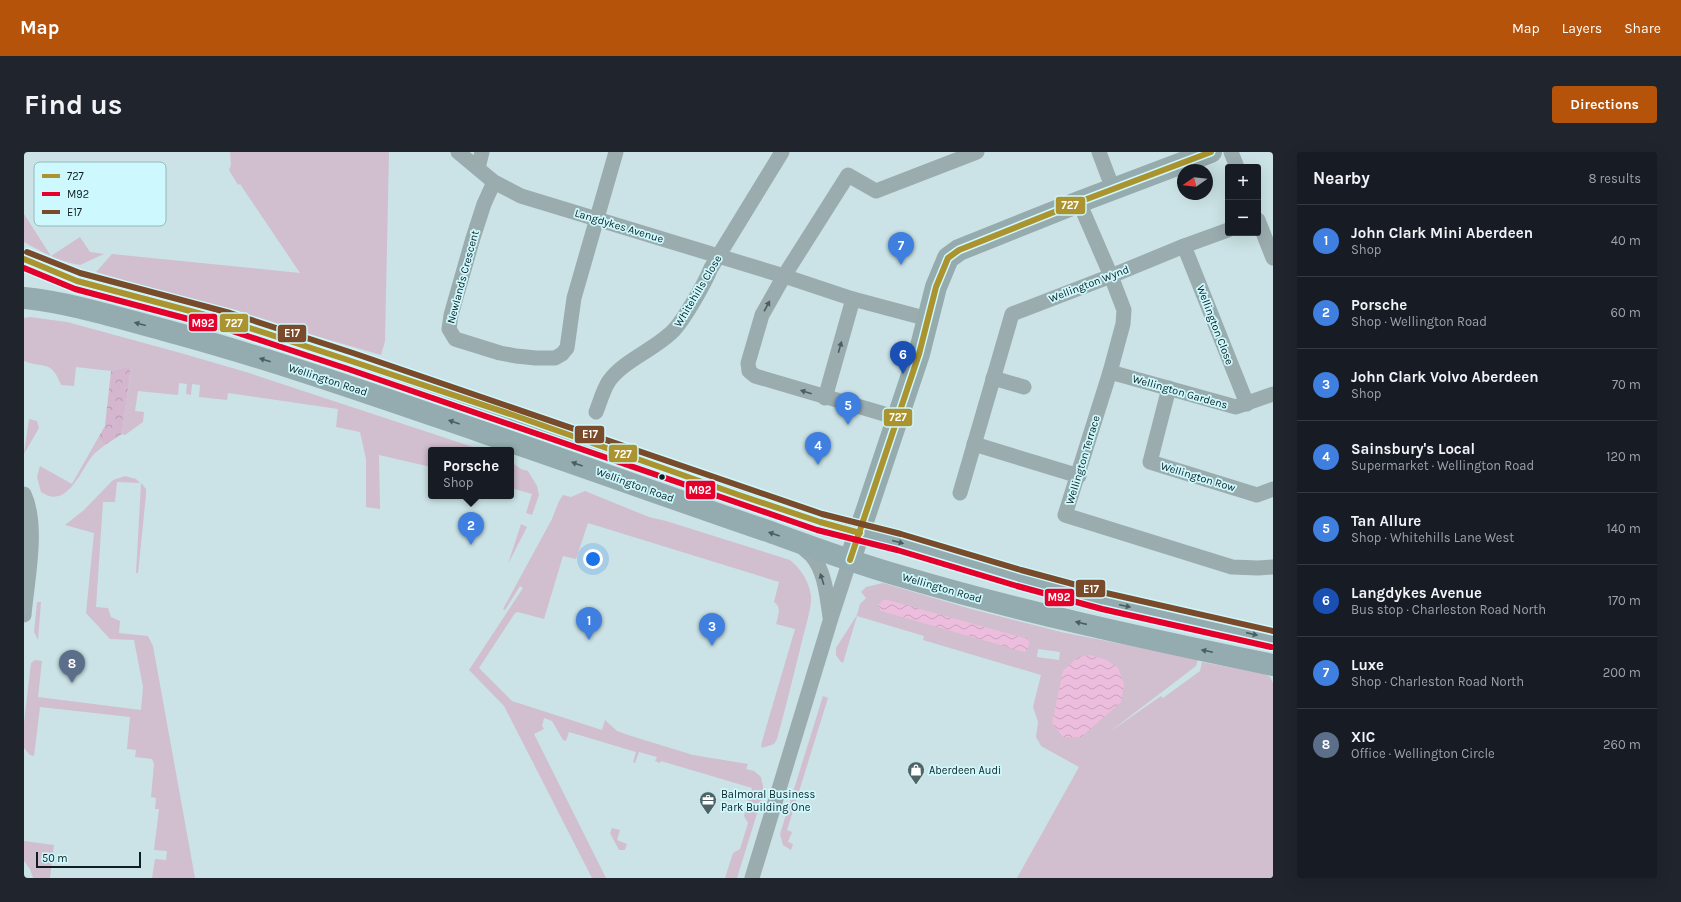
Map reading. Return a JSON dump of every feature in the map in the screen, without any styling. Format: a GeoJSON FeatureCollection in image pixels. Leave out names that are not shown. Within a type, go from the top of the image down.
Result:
{"type":"FeatureCollection","features":[{"type":"Feature","properties":{"kind":"main road"},"geometry":{"type":"LineString","coordinates":[[24,260],[77,281],[228,321],[351,361],[521,418],[820,522],[899,542],[1104,602],[1273,639]]}},
{"type":"Feature","properties":{"kind":"main road","name":"Wellington Road"},"geometry":{"type":"LineString","coordinates":[[24,298],[85,309],[209,342],[562,459],[850,560],[1008,606],[1273,665]]}},
{"type":"Feature","properties":{"kind":"street","name":"Langdykes Avenue"},"geometry":{"type":"LineString","coordinates":[[458,152],[494,182],[521,196],[784,276],[853,299],[928,319]]}},
{"type":"Feature","properties":{"kind":"street"},"geometry":{"type":"LineString","coordinates":[[478,168],[482,152]]}},
{"type":"Feature","properties":{"kind":"street","name":"Newlands Crescent"},"geometry":{"type":"LineString","coordinates":[[494,182],[480,218],[451,315],[449,329],[455,339],[464,343],[516,356],[555,358],[562,354],[567,348],[574,298],[616,152]]}},
{"type":"Feature","properties":{"kind":"street","name":"Whitehills Close"},"geometry":{"type":"LineString","coordinates":[[596,412],[603,391],[617,372],[674,330],[707,278],[711,268],[782,152]]}},
{"type":"Feature","properties":{"kind":"street"},"geometry":{"type":"LineString","coordinates":[[898,418],[825,398],[755,376],[750,371],[748,363],[762,315],[784,276],[848,175],[876,191],[977,152]]}},
{"type":"Feature","properties":{"kind":"street"},"geometry":{"type":"LineString","coordinates":[[1099,152],[1113,189]]}},
{"type":"Feature","properties":{"kind":"street"},"geometry":{"type":"LineString","coordinates":[[752,878],[831,618],[898,418],[943,269],[948,258],[959,250],[1079,202],[1211,152]]}},
{"type":"Feature","properties":{"kind":"street"},"geometry":{"type":"LineString","coordinates":[[1231,152],[1236,164]]}},
{"type":"Feature","properties":{"kind":"street","name":"Wellington Terrace"},"geometry":{"type":"LineString","coordinates":[[1079,202],[1124,310],[1123,324],[1110,372],[1079,476],[1065,515],[1232,566],[1258,568],[1273,567]]}},
{"type":"Feature","properties":{"kind":"street"},"geometry":{"type":"LineString","coordinates":[[1261,228],[1273,258]]}},
{"type":"Feature","properties":{"kind":"street","name":"Wellington Wynd"},"geometry":{"type":"LineString","coordinates":[[993,378],[1012,314],[1225,231]]}},
{"type":"Feature","properties":{"kind":"street","name":"Wellington Close"},"geometry":{"type":"LineString","coordinates":[[1184,246],[1246,404]]}},
{"type":"Feature","properties":{"kind":"street"},"geometry":{"type":"LineString","coordinates":[[825,398],[853,299]]}},
{"type":"Feature","properties":{"kind":"street","name":"Wellington Gardens"},"geometry":{"type":"LineString","coordinates":[[1110,372],[1236,407],[1273,394]]}},
{"type":"Feature","properties":{"kind":"street"},"geometry":{"type":"LineString","coordinates":[[960,493],[993,378],[1024,386]]}},
{"type":"Feature","properties":{"kind":"street","name":"Wellington Row"},"geometry":{"type":"LineString","coordinates":[[1169,388],[1150,462],[1256,495],[1273,489]]}},
{"type":"Feature","properties":{"kind":"street"},"geometry":{"type":"LineString","coordinates":[[974,444],[1079,476]]}},
{"type":"Feature","properties":{"kind":"street"},"geometry":{"type":"LineString","coordinates":[[24,494],[30,508],[32,530],[24,615]]}},
{"type":"Feature","properties":{"kind":"street"},"geometry":{"type":"LineString","coordinates":[[794,541],[812,556],[818,567],[824,585],[831,618]]}},
{"type":"Feature","properties":{"kind":"shaded area"},"geometry":{"type":"Polygon","coordinates":[[[230,152],[389,152],[385,341],[381,355],[96,272],[112,254],[300,273],[229,170],[231,165],[230,152]]]}},
{"type":"Feature","properties":{"kind":"shaded area"},"geometry":{"type":"Polygon","coordinates":[[[24,214],[51,256],[24,242],[24,214]]]}},
{"type":"Feature","properties":{"kind":"shaded area"},"geometry":{"type":"Polygon","coordinates":[[[80,237],[90,252],[104,254],[80,265],[65,262],[51,256],[80,237]]]}},
{"type":"Feature","properties":{"kind":"shaded area"},"geometry":{"type":"Polygon","coordinates":[[[30,317],[67,322],[177,352],[246,372],[473,447],[428,447],[428,466],[379,455],[380,509],[366,507],[366,459],[360,432],[336,427],[338,409],[228,393],[227,400],[199,397],[200,385],[192,384],[191,395],[186,394],[187,384],[179,383],[178,395],[138,391],[135,411],[144,412],[143,422],[125,435],[122,434],[131,366],[111,371],[76,367],[74,386],[61,385],[54,371],[50,368],[24,361],[24,318],[30,317]]]}},
{"type":"Feature","properties":{"kind":"shaded area"},"geometry":{"type":"Polygon","coordinates":[[[29,419],[37,421],[39,428],[24,454],[29,419]]]}},
{"type":"Feature","properties":{"kind":"shaded area"},"geometry":{"type":"Polygon","coordinates":[[[98,438],[105,445],[93,455],[72,486],[58,496],[50,496],[41,492],[37,477],[40,466],[72,484],[98,438]]]}},
{"type":"Feature","properties":{"kind":"shaded area"},"geometry":{"type":"Polygon","coordinates":[[[514,464],[521,469],[528,471],[537,486],[539,495],[532,515],[526,513],[532,494],[514,489],[514,464]]]}},
{"type":"Feature","properties":{"kind":"shaded area"},"geometry":{"type":"Polygon","coordinates":[[[125,476],[136,479],[140,483],[117,482],[115,502],[103,502],[96,607],[108,608],[111,617],[120,621],[119,633],[148,636],[153,646],[195,878],[152,878],[155,859],[166,860],[167,851],[154,850],[159,809],[155,809],[156,798],[151,797],[154,764],[152,759],[135,757],[136,750],[127,749],[130,717],[40,707],[34,756],[30,755],[24,748],[24,723],[31,663],[35,660],[42,661],[38,697],[141,710],[143,687],[134,640],[110,639],[86,613],[94,533],[65,525],[84,510],[113,480],[125,476]]]}},
{"type":"Feature","properties":{"kind":"shaded area"},"geometry":{"type":"Polygon","coordinates":[[[141,483],[146,489],[146,495],[138,573],[136,573],[141,483]]]}},
{"type":"Feature","properties":{"kind":"shaded area"},"geometry":{"type":"Polygon","coordinates":[[[585,491],[649,517],[790,560],[801,571],[808,585],[811,596],[809,612],[777,739],[774,744],[762,748],[761,745],[795,629],[776,624],[779,609],[774,602],[779,582],[588,523],[576,559],[563,556],[544,619],[518,612],[515,613],[479,668],[512,701],[602,730],[605,720],[617,731],[693,755],[748,764],[746,769],[754,771],[761,777],[764,791],[737,878],[725,878],[733,853],[740,849],[748,823],[744,816],[752,788],[661,761],[660,763],[655,761],[657,757],[639,752],[635,763],[633,762],[636,752],[569,732],[566,741],[563,740],[552,721],[544,718],[542,726],[544,729],[534,734],[606,878],[592,878],[504,706],[469,670],[523,588],[520,586],[505,610],[503,609],[552,519],[559,501],[563,495],[571,497],[585,491]]]}},
{"type":"Feature","properties":{"kind":"shaded area"},"geometry":{"type":"Polygon","coordinates":[[[521,524],[527,527],[508,564],[521,524]]]}},
{"type":"Feature","properties":{"kind":"shaded area"},"geometry":{"type":"Polygon","coordinates":[[[883,583],[971,609],[1061,632],[1198,659],[1196,666],[1108,733],[1161,696],[1163,698],[1200,671],[1202,662],[1266,674],[1270,677],[1273,683],[1273,878],[1017,878],[1079,767],[1041,746],[1036,737],[1038,722],[1033,707],[1041,675],[923,640],[924,636],[857,616],[843,663],[836,655],[836,648],[857,615],[860,604],[866,598],[861,592],[866,587],[883,583]],[[1038,649],[1037,657],[1059,660],[1060,652],[1038,649]]]}},
{"type":"Feature","properties":{"kind":"shaded area"},"geometry":{"type":"Polygon","coordinates":[[[37,602],[41,602],[38,640],[34,632],[37,602]]]}},
{"type":"Feature","properties":{"kind":"shaded area"},"geometry":{"type":"Polygon","coordinates":[[[823,696],[828,698],[787,830],[792,832],[788,842],[793,844],[791,850],[783,845],[780,834],[823,696]]]}},
{"type":"Feature","properties":{"kind":"shaded area"},"geometry":{"type":"Polygon","coordinates":[[[612,828],[620,830],[617,840],[627,844],[625,850],[619,850],[610,833],[612,828]]]}},
{"type":"Feature","properties":{"kind":"shaded area"},"geometry":{"type":"Polygon","coordinates":[[[24,841],[54,845],[50,878],[33,878],[30,869],[24,861],[24,841]]]}},
{"type":"Feature","properties":{"kind":"green space"},"geometry":{"type":"Polygon","coordinates":[[[131,366],[122,434],[105,445],[98,438],[105,426],[111,371],[131,366]]]}},
{"type":"Feature","properties":{"kind":"water"},"geometry":{"type":"Polygon","coordinates":[[[884,599],[1028,639],[1029,646],[1025,652],[881,611],[879,604],[884,599]]]}},
{"type":"Feature","properties":{"kind":"water"},"geometry":{"type":"Polygon","coordinates":[[[1091,655],[1107,660],[1118,668],[1124,684],[1121,702],[1081,737],[1063,737],[1052,723],[1063,671],[1078,657],[1091,655]]]}},
{"type":"Feature","properties":{"kind":"transit line","name":"727"},"geometry":{"type":"LineString","coordinates":[[850,560],[919,354],[936,287],[948,258],[959,250],[1079,202],[1211,152]]}},
{"type":"Feature","properties":{"kind":"transit line","name":"E17"},"geometry":{"type":"LineString","coordinates":[[27,252],[80,273],[230,313],[353,353],[822,514],[901,534],[1021,570],[1106,593],[1273,631]]}},
{"type":"Feature","properties":{"kind":"transit line","name":"727"},"geometry":{"type":"LineString","coordinates":[[24,259],[77,281],[228,321],[351,361],[513,415],[739,495],[820,522],[860,533]]}},
{"type":"Feature","properties":{"kind":"transit line","name":"M92"},"geometry":{"type":"LineString","coordinates":[[24,268],[75,289],[226,329],[348,369],[817,530],[897,550],[1017,586],[1102,609],[1271,647]]}},
{"type":"Feature","properties":{"kind":"place","name":"Luxe"},"geometry":{"type":"Point","coordinates":[901,265]}},
{"type":"Feature","properties":{"kind":"place","name":"Langdykes Avenue"},"geometry":{"type":"Point","coordinates":[903,374]}},
{"type":"Feature","properties":{"kind":"place","name":"Tan Allure"},"geometry":{"type":"Point","coordinates":[848,425]}},
{"type":"Feature","properties":{"kind":"place","name":"Sainsbury's Local"},"geometry":{"type":"Point","coordinates":[818,465]}},
{"type":"Feature","properties":{"kind":"place","name":"Porsche"},"geometry":{"type":"Point","coordinates":[471,545]}},
{"type":"Feature","properties":{"kind":"place","name":"John Clark Mini Aberdeen"},"geometry":{"type":"Point","coordinates":[589,640]}},
{"type":"Feature","properties":{"kind":"place","name":"John Clark Volvo Aberdeen"},"geometry":{"type":"Point","coordinates":[712,646]}},
{"type":"Feature","properties":{"kind":"place","name":"XIC"},"geometry":{"type":"Point","coordinates":[72,683]}},
{"type":"Feature","properties":{"kind":"place","name":"Aberdeen Audi"},"geometry":{"type":"Point","coordinates":[916,785]}},
{"type":"Feature","properties":{"kind":"place","name":"Balmoral Business Park Building One"},"geometry":{"type":"Point","coordinates":[708,815]}}]}
